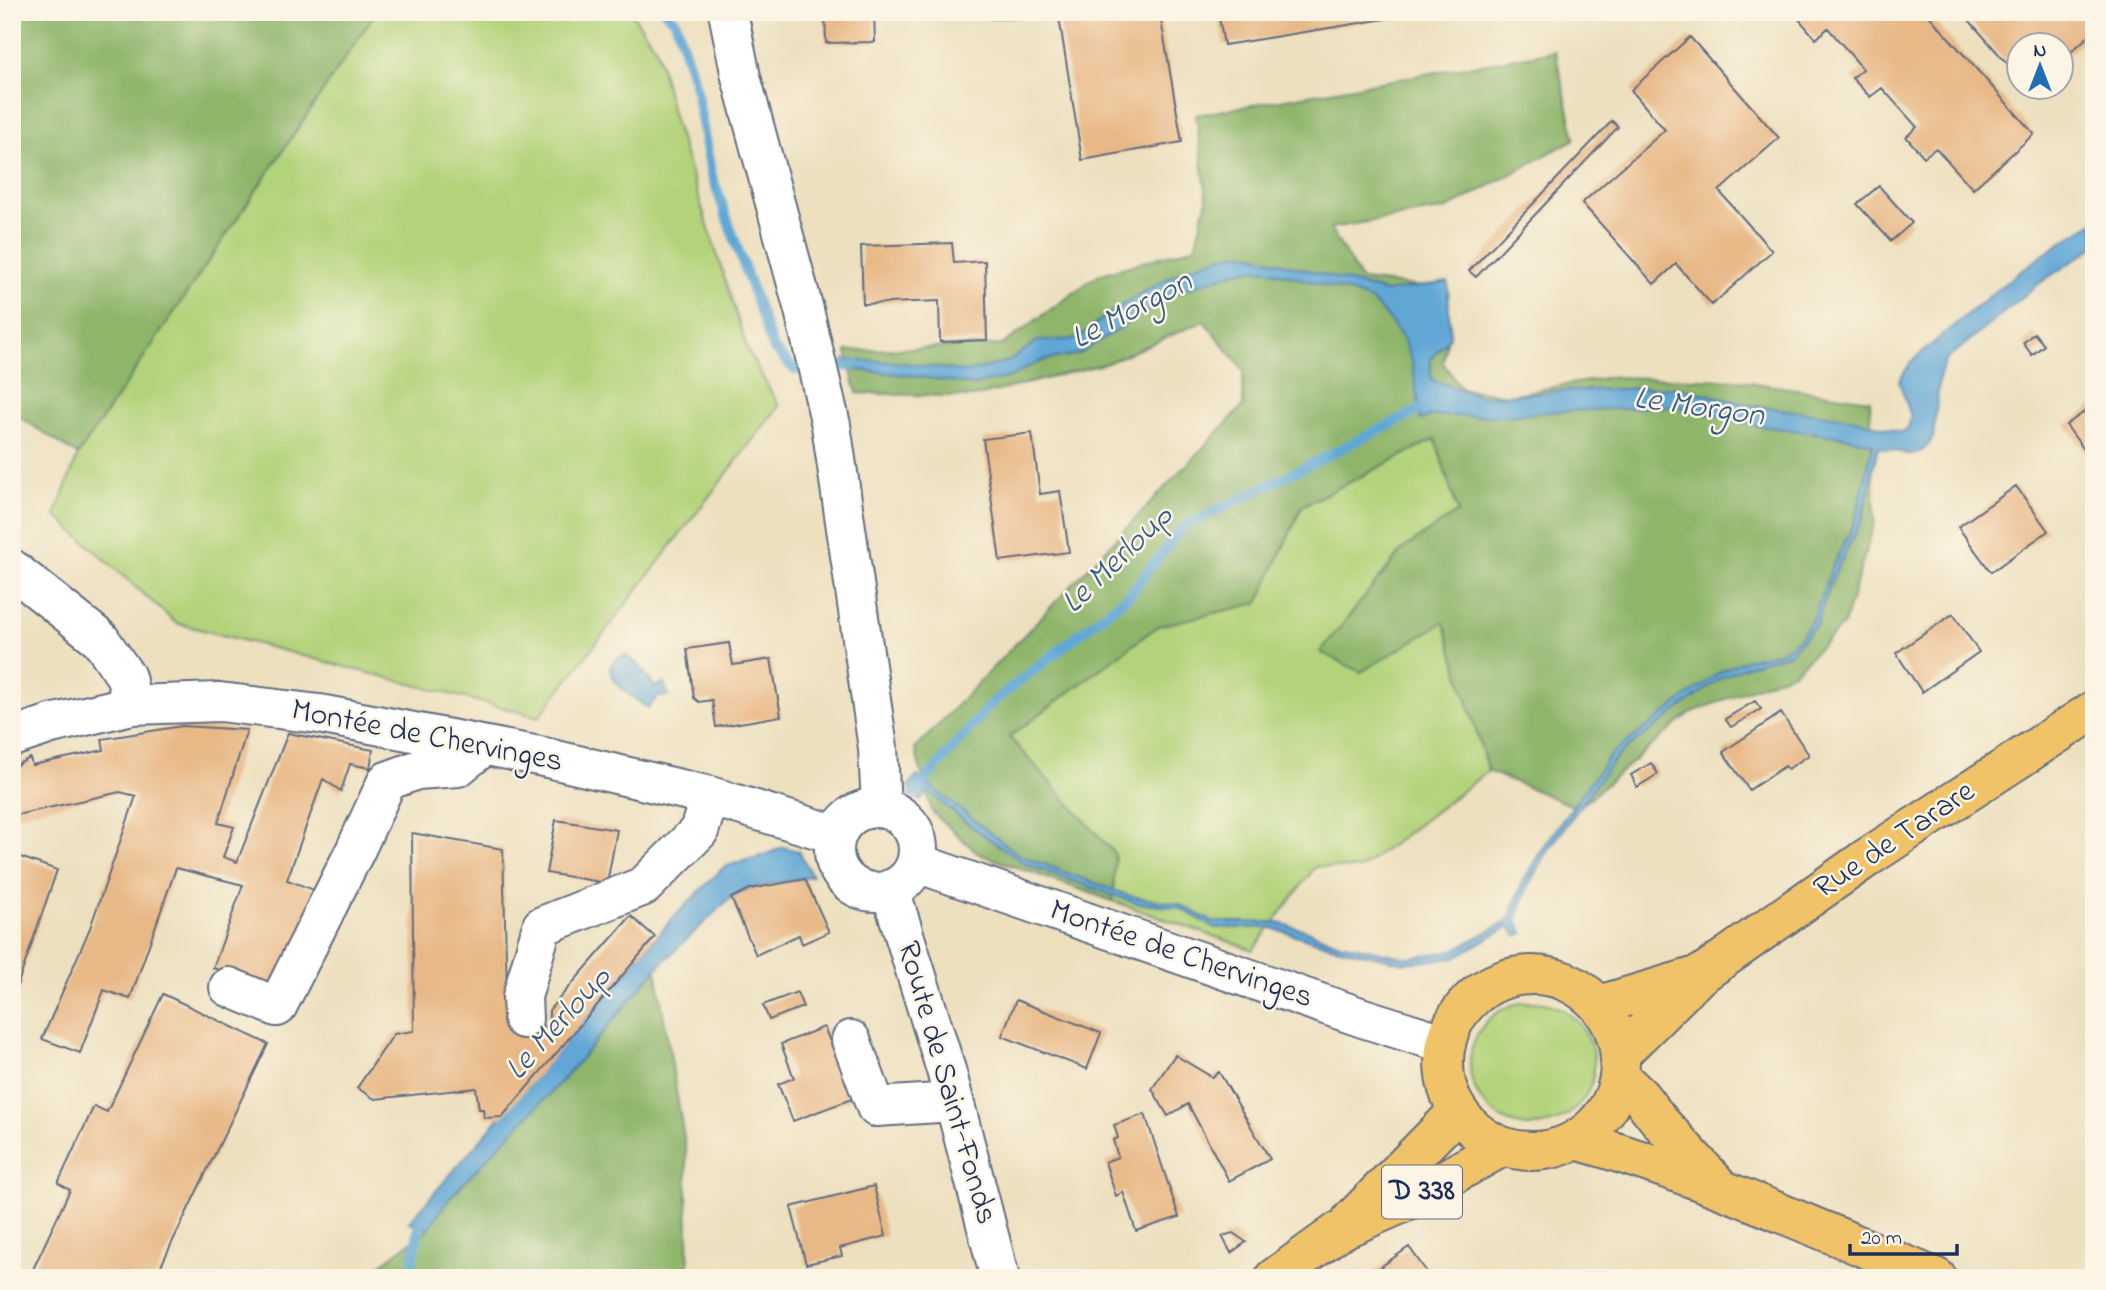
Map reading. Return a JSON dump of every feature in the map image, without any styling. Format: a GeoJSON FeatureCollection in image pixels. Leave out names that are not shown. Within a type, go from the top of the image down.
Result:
{"type":"FeatureCollection","features":[{"type":"Feature","properties":{"kind":"main road","name":"Rue de Tarare"},"geometry":{"type":"LineString","coordinates":[[1620,1065],[1699,976],[1868,857],[2094,710]]}},
{"type":"Feature","properties":{"kind":"main road"},"geometry":{"type":"LineString","coordinates":[[1550,976],[1576,986],[1599,1005],[1614,1029],[1620,1065],[1611,1104],[1594,1128],[1576,1140],[1551,1150],[1526,1152],[1502,1147],[1485,1139],[1457,1112],[1445,1078],[1443,1061],[1446,1044],[1452,1025],[1462,1009],[1481,991],[1508,978],[1550,976]]}},
{"type":"Feature","properties":{"kind":"main road","name":"Rue de Tarare"},"geometry":{"type":"LineString","coordinates":[[1599,1005],[1699,976]]}},
{"type":"Feature","properties":{"kind":"main road"},"geometry":{"type":"LineString","coordinates":[[1620,1065],[1662,1124],[1721,1188]]}},
{"type":"Feature","properties":{"kind":"main road","name":"D 338"},"geometry":{"type":"LineString","coordinates":[[1274,1278],[1339,1231],[1457,1112]]}},
{"type":"Feature","properties":{"kind":"main road"},"geometry":{"type":"LineString","coordinates":[[1576,1140],[1635,1157],[1721,1188],[1937,1278]]}},
{"type":"Feature","properties":{"kind":"main road","name":"D 338"},"geometry":{"type":"LineString","coordinates":[[1339,1231],[1404,1203],[1502,1147]]}},
{"type":"Feature","properties":{"kind":"street"},"geometry":{"type":"LineString","coordinates":[[727,12],[740,77],[804,310],[831,425],[878,748],[881,808]]}},
{"type":"Feature","properties":{"kind":"street"},"geometry":{"type":"LineString","coordinates":[[12,569],[100,639],[126,677],[132,705]]}},
{"type":"Feature","properties":{"kind":"street","name":"Montée de Chervinges"},"geometry":{"type":"LineString","coordinates":[[12,737],[51,724],[132,705],[232,703],[319,714],[540,756],[710,796],[837,835]]}},
{"type":"Feature","properties":{"kind":"street"},"geometry":{"type":"LineString","coordinates":[[229,987],[276,1007],[356,849],[387,781],[417,770],[458,767],[484,746]]}},
{"type":"Feature","properties":{"kind":"street"},"geometry":{"type":"LineString","coordinates":[[523,1019],[522,997],[542,926],[644,886],[699,831],[710,796]]}},
{"type":"Feature","properties":{"kind":"street"},"geometry":{"type":"LineString","coordinates":[[881,808],[899,814],[909,823],[918,842],[903,876],[872,892],[846,880],[838,869],[834,855],[837,835],[848,818],[859,811],[881,808]]}},
{"type":"Feature","properties":{"kind":"street","name":"Montée de Chervinges"},"geometry":{"type":"LineString","coordinates":[[903,876],[1446,1044]]}},
{"type":"Feature","properties":{"kind":"street","name":"Route de Saint-Fonds"},"geometry":{"type":"LineString","coordinates":[[903,876],[954,1101],[1000,1278]]}},
{"type":"Feature","properties":{"kind":"street"},"geometry":{"type":"LineString","coordinates":[[851,1040],[876,1107],[954,1101]]}},
{"type":"Feature","properties":{"kind":"green space"},"geometry":{"type":"Polygon","coordinates":[[[12,12],[376,12],[78,455],[12,412],[12,12]]]}},
{"type":"Feature","properties":{"kind":"green space"},"geometry":{"type":"Polygon","coordinates":[[[376,12],[631,12],[657,50],[673,117],[748,351],[779,406],[539,717],[176,623],[55,515],[78,455],[376,12]]]}},
{"type":"Feature","properties":{"kind":"green space"},"geometry":{"type":"Polygon","coordinates":[[[1555,51],[1575,139],[1447,209],[1330,228],[1361,280],[1439,289],[1450,325],[1443,363],[1462,389],[1509,395],[1610,377],[1734,380],[1870,400],[1875,520],[1844,624],[1794,672],[1690,713],[1578,808],[1488,771],[1444,622],[1361,672],[1320,652],[1403,549],[1458,512],[1435,439],[1302,506],[1258,603],[1158,626],[1009,737],[1115,854],[1113,901],[979,854],[932,812],[915,749],[1243,406],[1243,369],[1204,321],[1107,363],[974,397],[857,393],[846,351],[1002,345],[1098,275],[1195,247],[1207,199],[1196,115],[1555,51]]]}},
{"type":"Feature","properties":{"kind":"green space"},"geometry":{"type":"Polygon","coordinates":[[[1435,439],[1458,512],[1403,549],[1361,672],[1444,622],[1488,771],[1360,869],[1316,866],[1253,950],[1113,901],[1115,854],[1009,737],[1158,626],[1258,603],[1302,506],[1435,439]]]}},
{"type":"Feature","properties":{"kind":"green space"},"geometry":{"type":"Polygon","coordinates":[[[656,969],[686,1150],[689,1278],[363,1278],[428,1229],[451,1196],[567,1075],[656,969]]]}},
{"type":"Feature","properties":{"kind":"green space"},"geometry":{"type":"Polygon","coordinates":[[[1532,1002],[1556,1006],[1576,1020],[1590,1040],[1594,1064],[1590,1088],[1576,1108],[1556,1122],[1532,1126],[1508,1122],[1488,1108],[1474,1088],[1470,1064],[1474,1040],[1488,1020],[1508,1006],[1532,1002]]]}},
{"type":"Feature","properties":{"kind":"water"},"geometry":{"type":"Polygon","coordinates":[[[2094,222],[2094,247],[2037,285],[1946,360],[1940,374],[1933,438],[1927,446],[1912,455],[1878,447],[1862,520],[1834,575],[1816,625],[1789,654],[1749,665],[1722,677],[1621,753],[1548,851],[1530,882],[1516,919],[1523,933],[1516,937],[1510,926],[1453,958],[1404,963],[1331,946],[1272,928],[1215,928],[1179,908],[1135,903],[1023,863],[929,792],[920,801],[909,786],[917,776],[1019,855],[1130,896],[1179,904],[1213,922],[1274,922],[1335,942],[1403,957],[1452,951],[1509,920],[1523,881],[1543,847],[1611,754],[1721,671],[1745,660],[1781,652],[1799,638],[1813,618],[1833,565],[1855,521],[1873,444],[1845,437],[1752,425],[1675,406],[1507,416],[1432,416],[1421,420],[1412,363],[1403,339],[1372,301],[1353,293],[1268,270],[1245,270],[1180,291],[1079,354],[1045,360],[1011,377],[973,385],[846,369],[844,360],[896,362],[968,372],[1009,361],[1037,341],[1078,339],[1111,312],[1157,284],[1205,262],[1227,255],[1246,253],[1386,292],[1448,282],[1450,337],[1430,360],[1432,380],[1482,397],[1678,387],[1749,405],[1848,418],[1901,432],[1908,428],[1911,417],[1899,381],[1911,362],[2022,270],[2094,222]]]}},
{"type":"Feature","properties":{"kind":"water"},"geometry":{"type":"Polygon","coordinates":[[[625,655],[639,665],[655,687],[664,683],[669,696],[658,697],[648,708],[616,683],[610,668],[614,661],[625,655]]]}},
{"type":"Feature","properties":{"kind":"water"},"geometry":{"type":"Polygon","coordinates":[[[783,847],[799,851],[812,876],[750,889],[730,898],[656,969],[567,1075],[451,1196],[428,1229],[409,1222],[673,918],[724,867],[783,847]]]}},
{"type":"Feature","properties":{"kind":"building"},"geometry":{"type":"Polygon","coordinates":[[[825,12],[874,12],[875,42],[826,43],[825,12]]]}},
{"type":"Feature","properties":{"kind":"building"},"geometry":{"type":"Polygon","coordinates":[[[990,12],[1160,14],[1182,142],[1082,160],[1059,17],[990,19],[990,12]]]}},
{"type":"Feature","properties":{"kind":"building"},"geometry":{"type":"Polygon","coordinates":[[[1218,12],[1416,12],[1416,14],[1224,45],[1218,12]]]}},
{"type":"Feature","properties":{"kind":"building"},"geometry":{"type":"Polygon","coordinates":[[[1804,12],[1926,12],[2034,134],[1973,189],[1936,148],[1924,157],[1906,137],[1917,127],[1882,88],[1870,97],[1852,78],[1863,69],[1828,28],[1816,39],[1798,18],[1804,12]]]}},
{"type":"Feature","properties":{"kind":"building"},"geometry":{"type":"Polygon","coordinates":[[[1962,12],[2094,12],[2094,31],[2074,49],[2074,32],[2004,32],[2004,60],[1962,12]]]}},
{"type":"Feature","properties":{"kind":"building"},"geometry":{"type":"Polygon","coordinates":[[[1690,37],[1779,138],[1719,191],[1772,251],[1712,305],[1676,264],[1654,284],[1582,203],[1665,130],[1631,90],[1690,37]]]}},
{"type":"Feature","properties":{"kind":"building"},"geometry":{"type":"Polygon","coordinates":[[[1612,121],[1618,127],[1476,277],[1469,271],[1612,121]]]}},
{"type":"Feature","properties":{"kind":"building"},"geometry":{"type":"Polygon","coordinates":[[[1879,186],[1912,223],[1891,241],[1857,204],[1879,186]]]}},
{"type":"Feature","properties":{"kind":"building"},"geometry":{"type":"Polygon","coordinates":[[[952,243],[954,263],[985,261],[987,340],[940,342],[939,301],[863,304],[861,246],[952,243]]]}},
{"type":"Feature","properties":{"kind":"building"},"geometry":{"type":"Polygon","coordinates":[[[2034,333],[2044,345],[2032,355],[2023,343],[2034,333]]]}},
{"type":"Feature","properties":{"kind":"building"},"geometry":{"type":"Polygon","coordinates":[[[2094,405],[2094,463],[2066,425],[2094,405]]]}},
{"type":"Feature","properties":{"kind":"building"},"geometry":{"type":"Polygon","coordinates":[[[1032,433],[1040,494],[1060,491],[1069,552],[1000,561],[983,439],[1032,433]]]}},
{"type":"Feature","properties":{"kind":"building"},"geometry":{"type":"Polygon","coordinates":[[[2016,486],[2048,531],[1991,572],[1958,527],[2016,486]]]}},
{"type":"Feature","properties":{"kind":"building"},"geometry":{"type":"Polygon","coordinates":[[[1953,614],[1979,652],[1922,692],[1896,653],[1953,614]]]}},
{"type":"Feature","properties":{"kind":"building"},"geometry":{"type":"Polygon","coordinates":[[[729,643],[733,665],[771,659],[781,716],[716,727],[712,700],[699,702],[694,698],[687,649],[729,643]]]}},
{"type":"Feature","properties":{"kind":"building"},"geometry":{"type":"Polygon","coordinates":[[[1755,701],[1761,709],[1731,727],[1725,719],[1755,701]]]}},
{"type":"Feature","properties":{"kind":"building"},"geometry":{"type":"Polygon","coordinates":[[[1781,713],[1809,755],[1788,769],[1785,766],[1749,790],[1723,752],[1781,713]]]}},
{"type":"Feature","properties":{"kind":"building"},"geometry":{"type":"Polygon","coordinates":[[[182,726],[247,730],[218,823],[234,827],[223,857],[237,862],[288,733],[373,750],[370,768],[350,764],[341,791],[323,779],[287,880],[317,891],[280,990],[213,968],[243,885],[176,868],[130,999],[104,990],[80,1053],[42,1039],[90,928],[136,796],[120,792],[12,816],[12,767],[30,758],[32,765],[104,750],[102,739],[182,726]]]}},
{"type":"Feature","properties":{"kind":"building"},"geometry":{"type":"Polygon","coordinates":[[[1651,763],[1658,774],[1637,787],[1631,775],[1651,763]]]}},
{"type":"Feature","properties":{"kind":"building"},"geometry":{"type":"Polygon","coordinates":[[[556,820],[617,830],[607,883],[546,873],[556,820]]]}},
{"type":"Feature","properties":{"kind":"building"},"geometry":{"type":"Polygon","coordinates":[[[412,833],[503,849],[508,1029],[549,1026],[549,1010],[631,916],[655,937],[502,1117],[484,1118],[483,1109],[479,1109],[476,1088],[375,1099],[357,1088],[394,1034],[414,1031],[412,833]]]}},
{"type":"Feature","properties":{"kind":"building"},"geometry":{"type":"Polygon","coordinates":[[[12,854],[57,870],[13,998],[12,998],[12,854]]]}},
{"type":"Feature","properties":{"kind":"building"},"geometry":{"type":"Polygon","coordinates":[[[805,879],[829,932],[802,944],[799,935],[756,955],[731,898],[750,889],[805,879]]]}},
{"type":"Feature","properties":{"kind":"building"},"geometry":{"type":"Polygon","coordinates":[[[797,992],[803,1007],[769,1020],[763,1005],[797,992]]]}},
{"type":"Feature","properties":{"kind":"building"},"geometry":{"type":"Polygon","coordinates":[[[163,994],[268,1044],[155,1278],[29,1278],[70,1190],[58,1183],[94,1106],[107,1112],[163,994]]]}},
{"type":"Feature","properties":{"kind":"building"},"geometry":{"type":"Polygon","coordinates":[[[1016,1000],[1101,1033],[1087,1069],[1002,1036],[1016,1000]]]}},
{"type":"Feature","properties":{"kind":"building"},"geometry":{"type":"Polygon","coordinates":[[[824,1027],[840,1065],[847,1063],[860,1096],[793,1121],[778,1084],[794,1078],[781,1044],[824,1027]]]}},
{"type":"Feature","properties":{"kind":"building"},"geometry":{"type":"Polygon","coordinates":[[[1175,1055],[1212,1077],[1219,1072],[1270,1159],[1229,1181],[1188,1104],[1168,1116],[1152,1089],[1175,1055]]]}},
{"type":"Feature","properties":{"kind":"building"},"geometry":{"type":"Polygon","coordinates":[[[1145,1114],[1179,1217],[1136,1231],[1123,1192],[1116,1196],[1105,1162],[1118,1157],[1113,1140],[1118,1138],[1114,1125],[1145,1114]]]}},
{"type":"Feature","properties":{"kind":"building"},"geometry":{"type":"Polygon","coordinates":[[[874,1186],[886,1236],[840,1248],[842,1256],[806,1264],[791,1207],[874,1186]]]}},
{"type":"Feature","properties":{"kind":"building"},"geometry":{"type":"Polygon","coordinates":[[[1233,1233],[1246,1242],[1231,1253],[1222,1236],[1233,1233]]]}},
{"type":"Feature","properties":{"kind":"building"},"geometry":{"type":"Polygon","coordinates":[[[1409,1247],[1431,1278],[1365,1278],[1409,1247]]]}},
{"type":"Feature","properties":{"kind":"waterway","name":"Le Morgon"},"geometry":{"type":"LineString","coordinates":[[665,12],[675,20],[695,84],[711,173],[773,348],[795,370],[857,365]]}},
{"type":"Feature","properties":{"kind":"waterway","name":"Le Merloup"},"geometry":{"type":"LineString","coordinates":[[914,793],[993,702],[1129,595],[1182,528],[1419,410],[1431,401]]}},
{"type":"Feature","properties":{"kind":"waterway","name":"Le Merloup"},"geometry":{"type":"LineString","coordinates":[[410,1278],[419,1226],[425,1216]]}}]}
